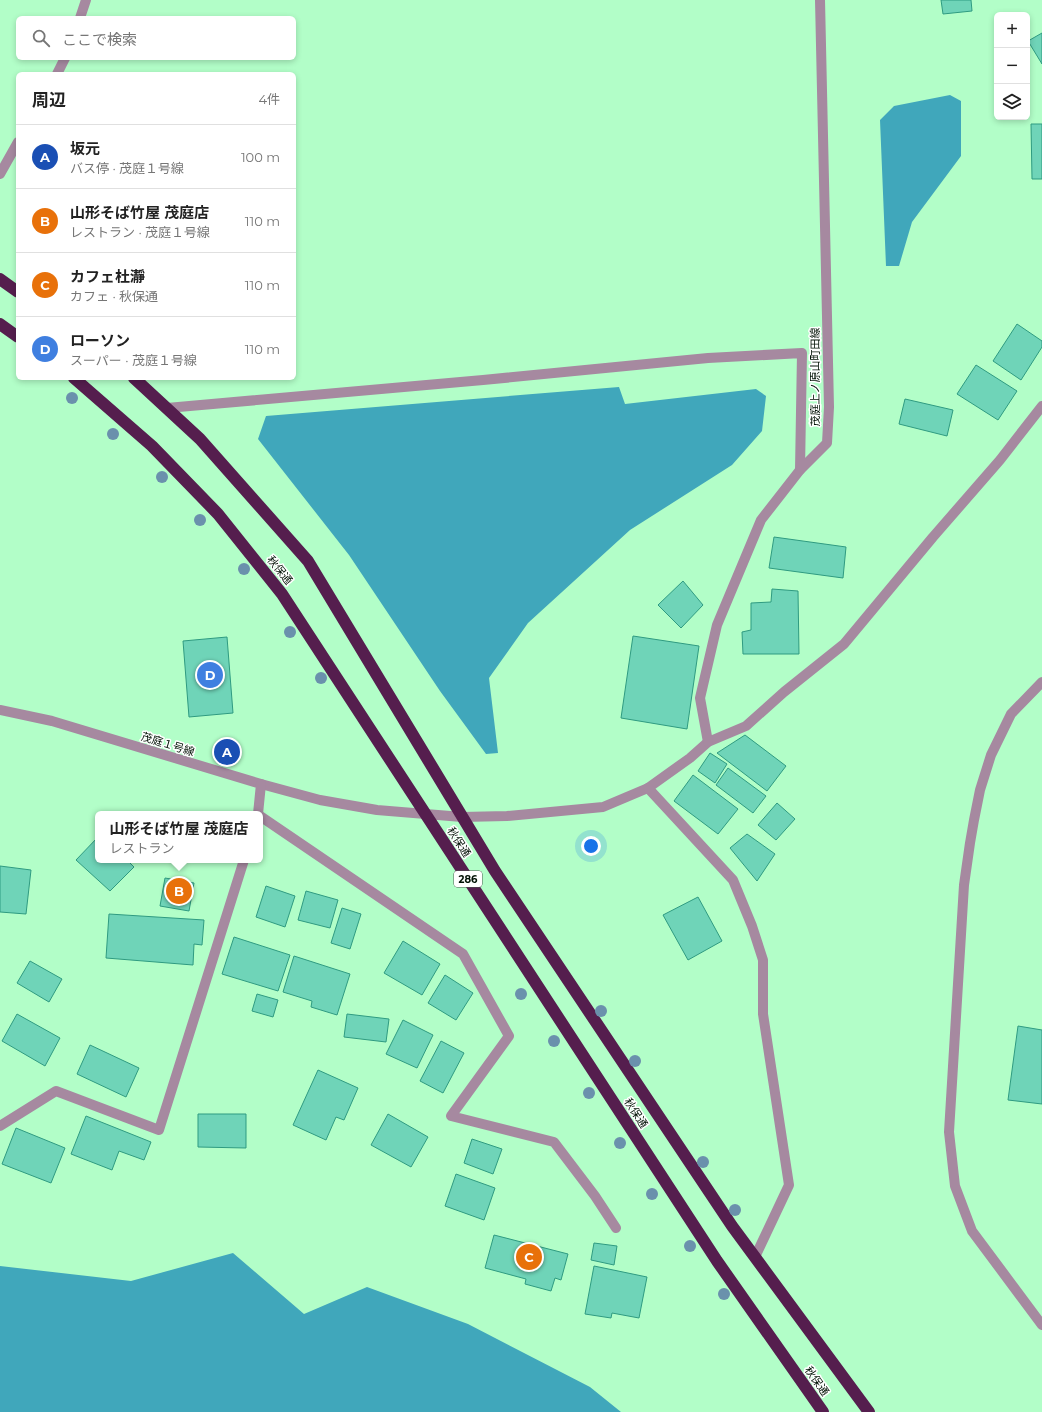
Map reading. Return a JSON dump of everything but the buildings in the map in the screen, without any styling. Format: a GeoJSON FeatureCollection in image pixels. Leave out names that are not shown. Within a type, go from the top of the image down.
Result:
{"type":"FeatureCollection","features":[{"type":"Feature","properties":{"kind":"highway"},"geometry":{"type":"LineString","coordinates":[[0,279],[16,291]]}},
{"type":"Feature","properties":{"kind":"highway"},"geometry":{"type":"LineString","coordinates":[[0,324],[16,336]]}},
{"type":"Feature","properties":{"kind":"highway","name":"秋保通"},"geometry":{"type":"LineString","coordinates":[[76,380],[152,446],[218,514],[282,594],[717,1261],[823,1412]]}},
{"type":"Feature","properties":{"kind":"highway","name":"秋保通"},"geometry":{"type":"LineString","coordinates":[[136,380],[200,439],[308,561],[494,871],[732,1226],[870,1412]]}},
{"type":"Feature","properties":{"kind":"street"},"geometry":{"type":"LineString","coordinates":[[81,16],[86,0]]}},
{"type":"Feature","properties":{"kind":"street","name":"茂庭上ノ原山町田線"},"geometry":{"type":"LineString","coordinates":[[708,742],[700,698],[717,625],[761,520],[800,470],[827,442],[829,407],[820,0]]}},
{"type":"Feature","properties":{"kind":"street"},"geometry":{"type":"LineString","coordinates":[[58,72],[64,60]]}},
{"type":"Feature","properties":{"kind":"street"},"geometry":{"type":"LineString","coordinates":[[0,174],[16,146]]}},
{"type":"Feature","properties":{"kind":"street"},"geometry":{"type":"LineString","coordinates":[[167,408],[483,380],[708,358],[802,353],[800,470]]}},
{"type":"Feature","properties":{"kind":"street","name":"茂庭１号線"},"geometry":{"type":"LineString","coordinates":[[0,710],[52,721],[260,784],[320,800],[377,810],[462,817],[507,816],[603,807],[648,788],[690,758],[708,742],[746,726],[784,692],[844,644],[933,537],[1000,460],[1042,406]]}},
{"type":"Feature","properties":{"kind":"street"},"geometry":{"type":"LineString","coordinates":[[1042,682],[1012,714],[991,755],[980,790],[964,885],[949,1132],[955,1186],[972,1232],[1042,1325]]}},
{"type":"Feature","properties":{"kind":"street"},"geometry":{"type":"LineString","coordinates":[[259,811],[260,784]]}},
{"type":"Feature","properties":{"kind":"street"},"geometry":{"type":"LineString","coordinates":[[648,788],[733,880],[752,926],[763,960],[763,1014],[789,1185],[755,1257]]}},
{"type":"Feature","properties":{"kind":"street"},"geometry":{"type":"LineString","coordinates":[[263,818],[463,954],[509,1036],[451,1116],[554,1142],[595,1196],[616,1228]]}},
{"type":"Feature","properties":{"kind":"street"},"geometry":{"type":"LineString","coordinates":[[0,1126],[56,1091],[159,1130],[243,863]]}},
{"type":"Feature","properties":{"kind":"water"},"geometry":{"type":"Polygon","coordinates":[[[950,95],[961,101],[961,156],[912,222],[899,266],[886,266],[880,120],[894,106],[950,95]]]}},
{"type":"Feature","properties":{"kind":"water"},"geometry":{"type":"Polygon","coordinates":[[[619,387],[625,404],[756,389],[766,396],[762,431],[732,465],[630,530],[528,623],[489,678],[498,753],[486,754],[440,691],[349,555],[258,439],[266,416],[619,387]]]}},
{"type":"Feature","properties":{"kind":"water"},"geometry":{"type":"Polygon","coordinates":[[[233,1253],[304,1314],[367,1287],[468,1324],[590,1387],[621,1412],[0,1412],[0,1266],[131,1281],[233,1253]]]}},
{"type":"Feature","properties":{"kind":"place","name":"ローソン"},"geometry":{"type":"Point","coordinates":[210,675]}},
{"type":"Feature","properties":{"kind":"place","name":"坂元"},"geometry":{"type":"Point","coordinates":[227,752]}},
{"type":"Feature","properties":{"kind":"place","name":"山形そば竹屋 茂庭店"},"geometry":{"type":"Point","coordinates":[179,891]}},
{"type":"Feature","properties":{"kind":"place","name":"カフェ杜瀞"},"geometry":{"type":"Point","coordinates":[529,1257]}}]}
